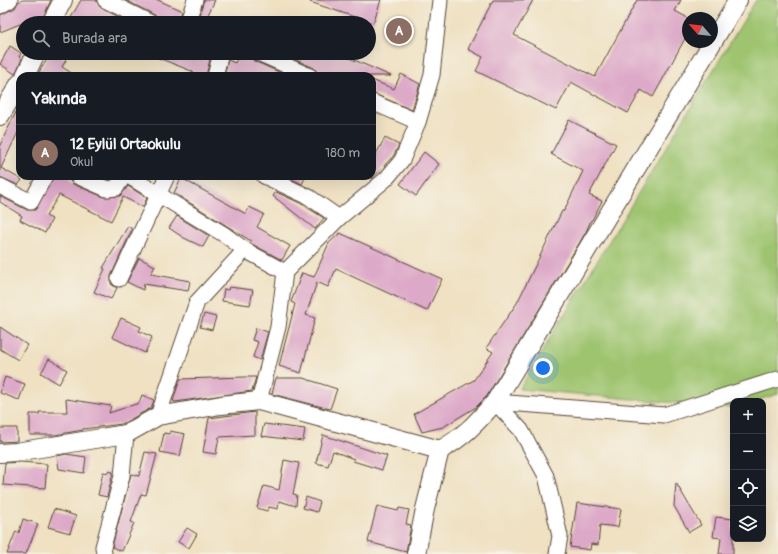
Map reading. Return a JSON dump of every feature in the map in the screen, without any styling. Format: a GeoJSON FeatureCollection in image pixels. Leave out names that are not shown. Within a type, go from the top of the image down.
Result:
{"type":"FeatureCollection","features":[{"type":"Feature","properties":{"kind":"street"},"geometry":{"type":"LineString","coordinates":[[0,6],[10,0]]}},
{"type":"Feature","properties":{"kind":"street"},"geometry":{"type":"LineString","coordinates":[[54,16],[62,0]]}},
{"type":"Feature","properties":{"kind":"street"},"geometry":{"type":"LineString","coordinates":[[105,0],[137,16]]}},
{"type":"Feature","properties":{"kind":"street"},"geometry":{"type":"LineString","coordinates":[[189,16],[195,0]]}},
{"type":"Feature","properties":{"kind":"street"},"geometry":{"type":"LineString","coordinates":[[259,401],[278,327],[285,272],[339,218],[390,174],[402,160],[418,122],[432,75],[440,0]]}},
{"type":"Feature","properties":{"kind":"street"},"geometry":{"type":"LineString","coordinates":[[0,453],[16,452],[126,434],[158,416],[221,405],[259,401],[440,450],[457,441],[471,429],[495,402],[738,0]]}},
{"type":"Feature","properties":{"kind":"street"},"geometry":{"type":"LineString","coordinates":[[29,72],[33,60]]}},
{"type":"Feature","properties":{"kind":"street"},"geometry":{"type":"LineString","coordinates":[[215,72],[220,60]]}},
{"type":"Feature","properties":{"kind":"street"},"geometry":{"type":"LineString","coordinates":[[274,60],[301,72]]}},
{"type":"Feature","properties":{"kind":"street"},"geometry":{"type":"LineString","coordinates":[[0,116],[16,93]]}},
{"type":"Feature","properties":{"kind":"street"},"geometry":{"type":"LineString","coordinates":[[376,104],[418,122]]}},
{"type":"Feature","properties":{"kind":"street"},"geometry":{"type":"LineString","coordinates":[[0,186],[31,202],[43,180]]}},
{"type":"Feature","properties":{"kind":"street"},"geometry":{"type":"LineString","coordinates":[[86,180],[107,189],[116,188],[121,180]]}},
{"type":"Feature","properties":{"kind":"street"},"geometry":{"type":"LineString","coordinates":[[135,180],[225,235],[245,250],[285,272]]}},
{"type":"Feature","properties":{"kind":"street"},"geometry":{"type":"LineString","coordinates":[[119,279],[165,180]]}},
{"type":"Feature","properties":{"kind":"street"},"geometry":{"type":"LineString","coordinates":[[273,180],[309,197],[339,218]]}},
{"type":"Feature","properties":{"kind":"street"},"geometry":{"type":"LineString","coordinates":[[158,416],[197,302],[245,250]]}},
{"type":"Feature","properties":{"kind":"street"},"geometry":{"type":"LineString","coordinates":[[495,402],[664,415],[778,379]]}},
{"type":"Feature","properties":{"kind":"street"},"geometry":{"type":"LineString","coordinates":[[495,402],[521,430],[546,476],[560,536],[557,554]]}},
{"type":"Feature","properties":{"kind":"street"},"geometry":{"type":"LineString","coordinates":[[104,554],[103,547],[122,476],[126,434]]}},
{"type":"Feature","properties":{"kind":"street"},"geometry":{"type":"LineString","coordinates":[[416,554],[425,509],[440,450]]}},
{"type":"Feature","properties":{"kind":"green space"},"geometry":{"type":"Polygon","coordinates":[[[756,0],[778,0],[778,394],[765,398],[730,398],[730,408],[519,389],[756,0]]]}},
{"type":"Feature","properties":{"kind":"building"},"geometry":{"type":"Polygon","coordinates":[[[23,0],[51,0],[44,16],[16,16],[16,26],[0,32],[0,15],[15,8],[18,2],[23,0]]]}},
{"type":"Feature","properties":{"kind":"building"},"geometry":{"type":"Polygon","coordinates":[[[81,0],[96,0],[101,8],[117,16],[72,16],[81,0]]]}},
{"type":"Feature","properties":{"kind":"building"},"geometry":{"type":"Polygon","coordinates":[[[125,0],[158,0],[182,11],[180,16],[155,15],[125,0]]]}},
{"type":"Feature","properties":{"kind":"building"},"geometry":{"type":"Polygon","coordinates":[[[204,0],[215,0],[207,16],[199,16],[204,0]]]}},
{"type":"Feature","properties":{"kind":"building"},"geometry":{"type":"Polygon","coordinates":[[[310,0],[381,0],[375,16],[352,16],[310,2],[310,0]]]}},
{"type":"Feature","properties":{"kind":"building"},"geometry":{"type":"Polygon","coordinates":[[[493,0],[533,0],[514,35],[595,77],[637,0],[681,0],[675,11],[682,15],[682,44],[653,97],[641,90],[628,113],[571,82],[556,110],[476,71],[483,57],[468,49],[493,0]]]}},
{"type":"Feature","properties":{"kind":"building"},"geometry":{"type":"Polygon","coordinates":[[[10,46],[16,50],[16,60],[22,60],[15,74],[0,64],[10,46]]]}},
{"type":"Feature","properties":{"kind":"building"},"geometry":{"type":"Polygon","coordinates":[[[47,60],[66,60],[62,67],[70,72],[39,72],[47,60]]]}},
{"type":"Feature","properties":{"kind":"building"},"geometry":{"type":"Polygon","coordinates":[[[164,60],[210,60],[207,72],[194,72],[164,60]]]}},
{"type":"Feature","properties":{"kind":"building"},"geometry":{"type":"Polygon","coordinates":[[[228,60],[235,63],[236,60],[253,60],[279,72],[225,72],[228,60]]]}},
{"type":"Feature","properties":{"kind":"building"},"geometry":{"type":"Polygon","coordinates":[[[296,60],[354,60],[391,76],[376,76],[376,72],[316,72],[314,68],[296,60]]]}},
{"type":"Feature","properties":{"kind":"building"},"geometry":{"type":"Polygon","coordinates":[[[401,74],[420,84],[412,110],[376,95],[376,82],[394,89],[401,74]]]}},
{"type":"Feature","properties":{"kind":"building"},"geometry":{"type":"Polygon","coordinates":[[[16,112],[16,136],[1,168],[16,177],[16,180],[22,180],[18,185],[0,177],[0,145],[16,112]]]}},
{"type":"Feature","properties":{"kind":"building"},"geometry":{"type":"Polygon","coordinates":[[[569,120],[616,144],[589,195],[602,201],[586,232],[487,396],[476,407],[443,427],[422,432],[414,414],[474,380],[493,352],[486,348],[517,303],[583,171],[551,154],[569,120]]]}},
{"type":"Feature","properties":{"kind":"building"},"geometry":{"type":"Polygon","coordinates":[[[385,138],[399,145],[394,155],[376,175],[376,154],[385,138]]]}},
{"type":"Feature","properties":{"kind":"building"},"geometry":{"type":"Polygon","coordinates":[[[424,152],[439,164],[416,196],[400,184],[424,152]]]}},
{"type":"Feature","properties":{"kind":"building"},"geometry":{"type":"Polygon","coordinates":[[[52,180],[70,180],[73,184],[104,197],[120,196],[128,186],[147,198],[143,207],[123,197],[111,221],[59,195],[46,216],[52,219],[45,233],[20,220],[22,216],[0,202],[0,196],[27,210],[35,210],[52,180]]]}},
{"type":"Feature","properties":{"kind":"building"},"geometry":{"type":"Polygon","coordinates":[[[180,180],[185,180],[246,214],[249,207],[264,214],[257,227],[290,246],[282,260],[250,243],[251,241],[174,193],[180,180]]]}},
{"type":"Feature","properties":{"kind":"building"},"geometry":{"type":"Polygon","coordinates":[[[294,180],[304,180],[302,184],[294,180]]]}},
{"type":"Feature","properties":{"kind":"building"},"geometry":{"type":"Polygon","coordinates":[[[276,192],[300,203],[324,218],[315,229],[273,196],[276,192]]]}},
{"type":"Feature","properties":{"kind":"building"},"geometry":{"type":"Polygon","coordinates":[[[177,216],[209,236],[203,247],[184,238],[169,228],[177,216]]]}},
{"type":"Feature","properties":{"kind":"building"},"geometry":{"type":"Polygon","coordinates":[[[128,226],[132,229],[111,276],[111,284],[117,288],[111,299],[94,292],[105,269],[103,268],[128,226]]]}},
{"type":"Feature","properties":{"kind":"building"},"geometry":{"type":"Polygon","coordinates":[[[340,233],[442,279],[427,311],[336,269],[328,287],[317,282],[306,315],[315,318],[301,373],[279,366],[295,304],[291,302],[302,273],[314,277],[329,243],[340,233]]]}},
{"type":"Feature","properties":{"kind":"building"},"geometry":{"type":"Polygon","coordinates":[[[139,258],[155,266],[151,274],[190,281],[188,291],[144,284],[143,290],[127,282],[139,258]]]}},
{"type":"Feature","properties":{"kind":"building"},"geometry":{"type":"Polygon","coordinates":[[[229,287],[253,290],[250,305],[222,301],[224,289],[228,290],[229,287]]]}},
{"type":"Feature","properties":{"kind":"building"},"geometry":{"type":"Polygon","coordinates":[[[204,314],[216,317],[212,330],[200,327],[204,314]]]}},
{"type":"Feature","properties":{"kind":"building"},"geometry":{"type":"Polygon","coordinates":[[[121,318],[141,327],[139,331],[152,337],[145,353],[112,337],[121,318]]]}},
{"type":"Feature","properties":{"kind":"building"},"geometry":{"type":"Polygon","coordinates":[[[0,327],[27,345],[18,360],[0,349],[0,327]]]}},
{"type":"Feature","properties":{"kind":"building"},"geometry":{"type":"Polygon","coordinates":[[[256,328],[268,332],[260,360],[253,357],[258,342],[252,340],[256,328]]]}},
{"type":"Feature","properties":{"kind":"building"},"geometry":{"type":"Polygon","coordinates":[[[49,359],[67,370],[59,384],[41,373],[49,359]]]}},
{"type":"Feature","properties":{"kind":"building"},"geometry":{"type":"Polygon","coordinates":[[[5,377],[25,384],[19,400],[0,393],[5,377]]]}},
{"type":"Feature","properties":{"kind":"building"},"geometry":{"type":"Polygon","coordinates":[[[256,377],[252,391],[175,402],[173,401],[180,379],[256,377]]]}},
{"type":"Feature","properties":{"kind":"building"},"geometry":{"type":"Polygon","coordinates":[[[276,378],[303,378],[337,389],[330,409],[272,394],[276,378]]]}},
{"type":"Feature","properties":{"kind":"building"},"geometry":{"type":"Polygon","coordinates":[[[142,395],[154,400],[151,408],[122,424],[83,429],[55,435],[30,435],[30,414],[39,414],[39,412],[67,412],[66,399],[111,406],[109,413],[139,403],[142,395]]]}},
{"type":"Feature","properties":{"kind":"building"},"geometry":{"type":"Polygon","coordinates":[[[255,412],[255,435],[219,437],[216,454],[203,452],[209,418],[255,412]]]}},
{"type":"Feature","properties":{"kind":"building"},"geometry":{"type":"Polygon","coordinates":[[[264,424],[305,429],[303,441],[261,436],[264,424]]]}},
{"type":"Feature","properties":{"kind":"building"},"geometry":{"type":"Polygon","coordinates":[[[0,428],[17,428],[17,441],[0,442],[0,428]]]}},
{"type":"Feature","properties":{"kind":"building"},"geometry":{"type":"Polygon","coordinates":[[[170,431],[185,434],[180,456],[160,452],[164,433],[170,434],[170,431]]]}},
{"type":"Feature","properties":{"kind":"building"},"geometry":{"type":"Polygon","coordinates":[[[323,435],[387,456],[382,470],[353,461],[354,459],[333,451],[328,466],[316,463],[323,435]]]}},
{"type":"Feature","properties":{"kind":"building"},"geometry":{"type":"Polygon","coordinates":[[[145,452],[157,454],[146,495],[141,494],[131,522],[134,523],[122,551],[112,547],[131,474],[139,476],[145,452]]]}},
{"type":"Feature","properties":{"kind":"building"},"geometry":{"type":"Polygon","coordinates":[[[66,454],[86,457],[84,473],[59,469],[57,456],[66,454]]]}},
{"type":"Feature","properties":{"kind":"building"},"geometry":{"type":"Polygon","coordinates":[[[284,460],[299,463],[293,494],[297,495],[296,506],[279,501],[278,509],[269,507],[267,511],[257,508],[264,486],[279,490],[284,460]]]}},
{"type":"Feature","properties":{"kind":"building"},"geometry":{"type":"Polygon","coordinates":[[[21,462],[47,464],[45,488],[3,485],[5,463],[21,462]]]}},
{"type":"Feature","properties":{"kind":"building"},"geometry":{"type":"Polygon","coordinates":[[[108,471],[113,472],[107,497],[98,495],[103,472],[108,473],[108,471]]]}},
{"type":"Feature","properties":{"kind":"building"},"geometry":{"type":"Polygon","coordinates":[[[676,483],[701,525],[689,532],[674,506],[676,483]]]}},
{"type":"Feature","properties":{"kind":"building"},"geometry":{"type":"Polygon","coordinates":[[[306,497],[320,502],[317,512],[303,508],[306,497]]]}},
{"type":"Feature","properties":{"kind":"building"},"geometry":{"type":"Polygon","coordinates":[[[577,503],[621,509],[618,527],[600,525],[598,545],[591,544],[590,550],[570,547],[577,503]]]}},
{"type":"Feature","properties":{"kind":"building"},"geometry":{"type":"Polygon","coordinates":[[[377,506],[398,511],[399,508],[409,510],[406,524],[411,525],[406,552],[368,542],[377,506]]]}},
{"type":"Feature","properties":{"kind":"building"},"geometry":{"type":"Polygon","coordinates":[[[54,509],[76,516],[70,533],[48,527],[54,509]]]}},
{"type":"Feature","properties":{"kind":"building"},"geometry":{"type":"Polygon","coordinates":[[[716,517],[730,519],[730,542],[733,542],[733,554],[719,554],[721,538],[713,537],[716,517]]]}},
{"type":"Feature","properties":{"kind":"building"},"geometry":{"type":"Polygon","coordinates":[[[23,519],[38,524],[26,554],[7,554],[16,531],[19,533],[23,519]]]}},
{"type":"Feature","properties":{"kind":"building"},"geometry":{"type":"Polygon","coordinates":[[[187,528],[197,534],[189,548],[178,542],[187,528]]]}},
{"type":"Feature","properties":{"kind":"place","name":"12 Eylül Ortaokulu"},"geometry":{"type":"Point","coordinates":[399,31]}}]}
